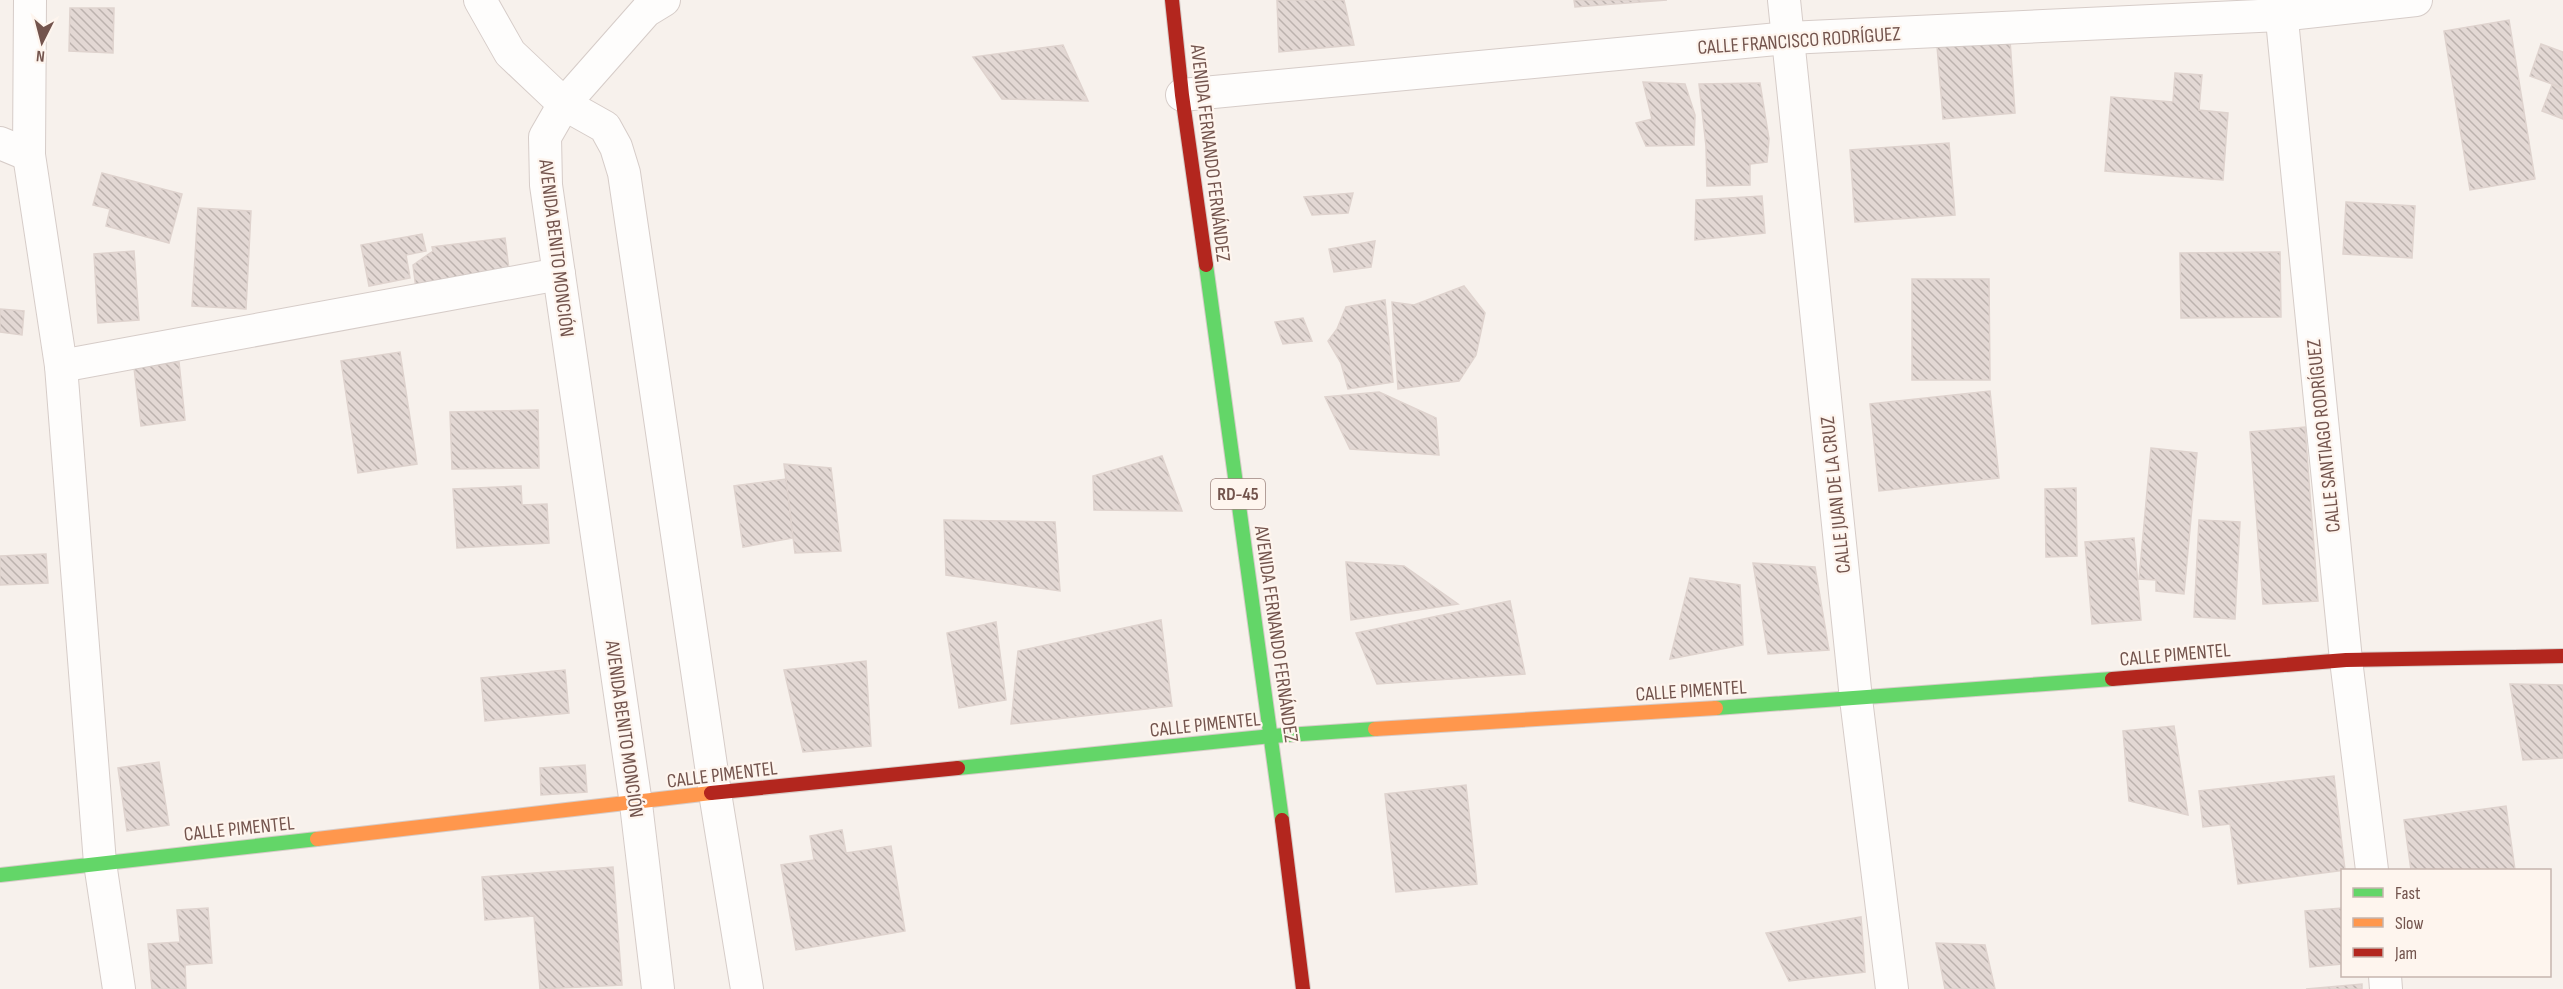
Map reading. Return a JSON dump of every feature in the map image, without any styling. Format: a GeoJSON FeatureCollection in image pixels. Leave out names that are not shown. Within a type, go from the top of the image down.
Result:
{"type":"FeatureCollection","features":[{"type":"Feature","properties":{"kind":"street"},"geometry":{"type":"LineString","coordinates":[[30,0],[29,155],[61,366],[100,863],[119,989]]}},
{"type":"Feature","properties":{"kind":"street"},"geometry":{"type":"LineString","coordinates":[[480,0],[510,53],[564,104],[605,127],[616,147],[624,173],[747,989]]}},
{"type":"Feature","properties":{"kind":"street","name":"AVENIDA BENITO MONCIÓN"},"geometry":{"type":"LineString","coordinates":[[658,989],[636,804],[546,184],[544,137],[564,104],[646,11],[664,0]]}},
{"type":"Feature","properties":{"kind":"street","name":"AVENIDA FERNANDO FERNÁNDEZ"},"geometry":{"type":"LineString","coordinates":[[1172,0],[1182,95],[1272,736],[1303,989]]}},
{"type":"Feature","properties":{"kind":"street","name":"CALLE JUAN DE LA CRUZ"},"geometry":{"type":"LineString","coordinates":[[1784,0],[1856,699],[1892,989]]}},
{"type":"Feature","properties":{"kind":"street","name":"CALLE FRANCISCO RODRÍGUEZ"},"geometry":{"type":"LineString","coordinates":[[1182,95],[1788,38],[2416,0]]}},
{"type":"Feature","properties":{"kind":"street","name":"CALLE SANTIAGO RODRÍGUEZ"},"geometry":{"type":"LineString","coordinates":[[2280,8],[2346,660],[2372,869]]}},
{"type":"Feature","properties":{"kind":"street"},"geometry":{"type":"LineString","coordinates":[[0,143],[29,155]]}},
{"type":"Feature","properties":{"kind":"street"},"geometry":{"type":"LineString","coordinates":[[61,366],[559,274]]}},
{"type":"Feature","properties":{"kind":"street","name":"CALLE PIMENTEL"},"geometry":{"type":"LineString","coordinates":[[0,875],[636,804],[716,793],[1272,736],[1856,699],[2346,660],[2563,656]]}},
{"type":"Feature","properties":{"kind":"building"},"geometry":{"type":"Polygon","coordinates":[[[1277,0],[1344,0],[1354,45],[1279,52],[1277,0]]]}},
{"type":"Feature","properties":{"kind":"building"},"geometry":{"type":"Polygon","coordinates":[[[1574,0],[1667,0],[1575,7],[1574,0]]]}},
{"type":"Feature","properties":{"kind":"building"},"geometry":{"type":"Polygon","coordinates":[[[70,8],[114,8],[113,53],[69,51],[70,8]]]}},
{"type":"Feature","properties":{"kind":"building"},"geometry":{"type":"Polygon","coordinates":[[[2509,20],[2535,179],[2470,190],[2444,31],[2509,20]]]}},
{"type":"Feature","properties":{"kind":"building"},"geometry":{"type":"Polygon","coordinates":[[[2010,40],[2015,113],[1943,119],[1937,46],[2010,40]]]}},
{"type":"Feature","properties":{"kind":"building"},"geometry":{"type":"Polygon","coordinates":[[[2541,44],[2563,52],[2563,88],[2530,76],[2541,44]]]}},
{"type":"Feature","properties":{"kind":"building"},"geometry":{"type":"Polygon","coordinates":[[[1063,45],[1088,101],[1002,99],[973,57],[1063,45]]]}},
{"type":"Feature","properties":{"kind":"building"},"geometry":{"type":"Polygon","coordinates":[[[2175,73],[2202,75],[2199,110],[2228,113],[2223,180],[2105,171],[2111,97],[2173,102],[2175,73]]]}},
{"type":"Feature","properties":{"kind":"building"},"geometry":{"type":"Polygon","coordinates":[[[1643,82],[1685,84],[1695,115],[1694,145],[1646,146],[1636,123],[1652,119],[1643,82]]]}},
{"type":"Feature","properties":{"kind":"building"},"geometry":{"type":"Polygon","coordinates":[[[1760,83],[1769,139],[1767,162],[1750,164],[1750,185],[1707,186],[1706,146],[1699,84],[1760,83]]]}},
{"type":"Feature","properties":{"kind":"building"},"geometry":{"type":"Polygon","coordinates":[[[2552,85],[2563,89],[2563,119],[2542,111],[2552,85]]]}},
{"type":"Feature","properties":{"kind":"building"},"geometry":{"type":"Polygon","coordinates":[[[1949,143],[1955,215],[1855,222],[1850,150],[1949,143]]]}},
{"type":"Feature","properties":{"kind":"building"},"geometry":{"type":"Polygon","coordinates":[[[102,173],[182,194],[169,243],[106,226],[110,209],[93,205],[102,173]]]}},
{"type":"Feature","properties":{"kind":"building"},"geometry":{"type":"Polygon","coordinates":[[[1353,193],[1348,213],[1312,215],[1304,197],[1353,193]]]}},
{"type":"Feature","properties":{"kind":"building"},"geometry":{"type":"Polygon","coordinates":[[[1762,196],[1765,233],[1695,240],[1696,200],[1762,196]]]}},
{"type":"Feature","properties":{"kind":"building"},"geometry":{"type":"Polygon","coordinates":[[[2346,202],[2415,206],[2412,258],[2343,254],[2346,202]]]}},
{"type":"Feature","properties":{"kind":"building"},"geometry":{"type":"Polygon","coordinates":[[[198,208],[251,211],[246,309],[192,306],[198,208]]]}},
{"type":"Feature","properties":{"kind":"building"},"geometry":{"type":"Polygon","coordinates":[[[422,234],[426,251],[406,255],[410,278],[369,286],[361,245],[422,234]]]}},
{"type":"Feature","properties":{"kind":"building"},"geometry":{"type":"Polygon","coordinates":[[[505,238],[510,277],[416,289],[413,265],[433,251],[432,247],[505,238]]]}},
{"type":"Feature","properties":{"kind":"building"},"geometry":{"type":"Polygon","coordinates":[[[1375,241],[1371,267],[1334,272],[1329,249],[1375,241]]]}},
{"type":"Feature","properties":{"kind":"building"},"geometry":{"type":"Polygon","coordinates":[[[134,251],[139,320],[98,323],[94,254],[134,251]]]}},
{"type":"Feature","properties":{"kind":"building"},"geometry":{"type":"Polygon","coordinates":[[[2280,252],[2281,317],[2181,318],[2180,253],[2280,252]]]}},
{"type":"Feature","properties":{"kind":"building"},"geometry":{"type":"Polygon","coordinates":[[[1912,279],[1989,279],[1990,380],[1912,380],[1912,279]]]}},
{"type":"Feature","properties":{"kind":"building"},"geometry":{"type":"Polygon","coordinates":[[[1464,286],[1485,313],[1476,355],[1459,381],[1398,389],[1392,302],[1414,305],[1464,286]]]}},
{"type":"Feature","properties":{"kind":"building"},"geometry":{"type":"Polygon","coordinates":[[[1385,300],[1393,382],[1348,389],[1341,363],[1328,341],[1337,329],[1346,307],[1385,300]]]}},
{"type":"Feature","properties":{"kind":"building"},"geometry":{"type":"Polygon","coordinates":[[[0,309],[24,311],[22,335],[0,332],[0,309]]]}},
{"type":"Feature","properties":{"kind":"building"},"geometry":{"type":"Polygon","coordinates":[[[1303,318],[1312,341],[1283,344],[1275,322],[1303,318]]]}},
{"type":"Feature","properties":{"kind":"building"},"geometry":{"type":"Polygon","coordinates":[[[400,352],[417,464],[358,473],[341,361],[400,352]]]}},
{"type":"Feature","properties":{"kind":"building"},"geometry":{"type":"Polygon","coordinates":[[[179,362],[185,420],[141,426],[134,368],[179,362]]]}},
{"type":"Feature","properties":{"kind":"building"},"geometry":{"type":"Polygon","coordinates":[[[1990,391],[1999,478],[1879,491],[1870,404],[1990,391]]]}},
{"type":"Feature","properties":{"kind":"building"},"geometry":{"type":"Polygon","coordinates":[[[1379,392],[1436,418],[1439,455],[1350,449],[1325,397],[1379,392]]]}},
{"type":"Feature","properties":{"kind":"building"},"geometry":{"type":"Polygon","coordinates":[[[538,410],[539,468],[452,469],[450,412],[538,410]]]}},
{"type":"Feature","properties":{"kind":"building"},"geometry":{"type":"Polygon","coordinates":[[[2305,427],[2318,601],[2263,604],[2250,432],[2305,427]]]}},
{"type":"Feature","properties":{"kind":"building"},"geometry":{"type":"Polygon","coordinates":[[[2151,448],[2197,453],[2184,594],[2156,591],[2156,580],[2139,579],[2151,448]]]}},
{"type":"Feature","properties":{"kind":"building"},"geometry":{"type":"Polygon","coordinates":[[[1162,456],[1182,511],[1094,510],[1093,476],[1162,456]]]}},
{"type":"Feature","properties":{"kind":"building"},"geometry":{"type":"Polygon","coordinates":[[[784,464],[831,468],[841,551],[795,553],[784,464]]]}},
{"type":"Feature","properties":{"kind":"building"},"geometry":{"type":"Polygon","coordinates":[[[786,479],[793,538],[743,547],[734,486],[786,479]]]}},
{"type":"Feature","properties":{"kind":"building"},"geometry":{"type":"Polygon","coordinates":[[[521,486],[522,505],[547,504],[549,543],[457,548],[453,489],[521,486]]]}},
{"type":"Feature","properties":{"kind":"building"},"geometry":{"type":"Polygon","coordinates":[[[2076,488],[2077,556],[2046,557],[2045,489],[2076,488]]]}},
{"type":"Feature","properties":{"kind":"building"},"geometry":{"type":"Polygon","coordinates":[[[944,520],[1055,522],[1060,591],[946,575],[944,520]]]}},
{"type":"Feature","properties":{"kind":"building"},"geometry":{"type":"Polygon","coordinates":[[[2199,520],[2240,522],[2235,619],[2194,617],[2199,520]]]}},
{"type":"Feature","properties":{"kind":"building"},"geometry":{"type":"Polygon","coordinates":[[[2134,538],[2141,620],[2092,624],[2085,542],[2134,538]]]}},
{"type":"Feature","properties":{"kind":"building"},"geometry":{"type":"Polygon","coordinates":[[[46,554],[48,583],[0,585],[0,556],[46,554]]]}},
{"type":"Feature","properties":{"kind":"building"},"geometry":{"type":"Polygon","coordinates":[[[1346,562],[1404,566],[1458,604],[1351,620],[1346,562]]]}},
{"type":"Feature","properties":{"kind":"building"},"geometry":{"type":"Polygon","coordinates":[[[1753,563],[1815,567],[1829,650],[1768,654],[1753,563]]]}},
{"type":"Feature","properties":{"kind":"building"},"geometry":{"type":"Polygon","coordinates":[[[1690,578],[1740,585],[1743,645],[1670,659],[1690,578]]]}},
{"type":"Feature","properties":{"kind":"building"},"geometry":{"type":"Polygon","coordinates":[[[1510,601],[1525,674],[1377,684],[1356,633],[1510,601]]]}},
{"type":"Feature","properties":{"kind":"building"},"geometry":{"type":"Polygon","coordinates":[[[1161,620],[1172,706],[1011,724],[1018,651],[1161,620]]]}},
{"type":"Feature","properties":{"kind":"building"},"geometry":{"type":"Polygon","coordinates":[[[996,622],[1006,700],[959,708],[947,633],[996,622]]]}},
{"type":"Feature","properties":{"kind":"building"},"geometry":{"type":"Polygon","coordinates":[[[866,661],[871,746],[803,752],[784,670],[866,661]]]}},
{"type":"Feature","properties":{"kind":"building"},"geometry":{"type":"Polygon","coordinates":[[[565,670],[569,713],[485,721],[481,678],[565,670]]]}},
{"type":"Feature","properties":{"kind":"building"},"geometry":{"type":"Polygon","coordinates":[[[2510,684],[2563,685],[2563,758],[2523,760],[2510,684]]]}},
{"type":"Feature","properties":{"kind":"building"},"geometry":{"type":"Polygon","coordinates":[[[2174,726],[2188,815],[2129,801],[2123,731],[2174,726]]]}},
{"type":"Feature","properties":{"kind":"building"},"geometry":{"type":"Polygon","coordinates":[[[159,762],[169,825],[127,831],[118,768],[159,762]]]}},
{"type":"Feature","properties":{"kind":"building"},"geometry":{"type":"Polygon","coordinates":[[[585,765],[587,792],[541,795],[540,768],[585,765]]]}},
{"type":"Feature","properties":{"kind":"building"},"geometry":{"type":"Polygon","coordinates":[[[2334,776],[2345,869],[2238,884],[2230,824],[2203,827],[2199,791],[2334,776]]]}},
{"type":"Feature","properties":{"kind":"building"},"geometry":{"type":"Polygon","coordinates":[[[1466,785],[1477,884],[1396,892],[1385,794],[1466,785]]]}},
{"type":"Feature","properties":{"kind":"building"},"geometry":{"type":"Polygon","coordinates":[[[2506,806],[2515,869],[2411,869],[2404,820],[2506,806]]]}},
{"type":"Feature","properties":{"kind":"building"},"geometry":{"type":"Polygon","coordinates":[[[842,830],[846,853],[891,846],[905,931],[796,950],[781,865],[814,860],[810,836],[842,830]]]}},
{"type":"Feature","properties":{"kind":"building"},"geometry":{"type":"Polygon","coordinates":[[[613,867],[622,985],[540,989],[534,916],[485,920],[482,877],[613,867]]]}},
{"type":"Feature","properties":{"kind":"building"},"geometry":{"type":"Polygon","coordinates":[[[208,908],[212,963],[185,965],[186,989],[152,989],[148,944],[180,942],[177,910],[208,908]]]}},
{"type":"Feature","properties":{"kind":"building"},"geometry":{"type":"Polygon","coordinates":[[[2341,908],[2341,964],[2310,967],[2305,911],[2341,908]]]}},
{"type":"Feature","properties":{"kind":"building"},"geometry":{"type":"Polygon","coordinates":[[[1861,917],[1865,972],[1789,981],[1766,933],[1861,917]]]}},
{"type":"Feature","properties":{"kind":"building"},"geometry":{"type":"Polygon","coordinates":[[[1936,943],[1985,945],[1995,989],[1945,989],[1936,943]]]}},
{"type":"Feature","properties":{"kind":"building"},"geometry":{"type":"Polygon","coordinates":[[[2362,984],[2362,989],[2306,989],[2362,984]]]}},
{"type":"Feature","properties":{"kind":"traffic: fast"},"geometry":{"type":"LineString","coordinates":[[1206,265],[1282,820]]}},
{"type":"Feature","properties":{"kind":"traffic: fast"},"geometry":{"type":"LineString","coordinates":[[1716,708],[2112,679]]}},
{"type":"Feature","properties":{"kind":"traffic: fast"},"geometry":{"type":"LineString","coordinates":[[958,768],[1272,736],[1375,729]]}},
{"type":"Feature","properties":{"kind":"traffic: fast"},"geometry":{"type":"LineString","coordinates":[[0,875],[317,839]]}},
{"type":"Feature","properties":{"kind":"traffic: slow"},"geometry":{"type":"LineString","coordinates":[[1375,729],[1716,708]]}},
{"type":"Feature","properties":{"kind":"traffic: slow"},"geometry":{"type":"LineString","coordinates":[[317,839],[711,793]]}},
{"type":"Feature","properties":{"kind":"traffic: jam"},"geometry":{"type":"LineString","coordinates":[[1172,0],[1182,95],[1206,265]]}},
{"type":"Feature","properties":{"kind":"traffic: jam"},"geometry":{"type":"LineString","coordinates":[[2112,679],[2346,660],[2563,656]]}},
{"type":"Feature","properties":{"kind":"traffic: jam"},"geometry":{"type":"LineString","coordinates":[[711,793],[958,768]]}},
{"type":"Feature","properties":{"kind":"traffic: jam"},"geometry":{"type":"LineString","coordinates":[[1282,820],[1303,989]]}}]}
